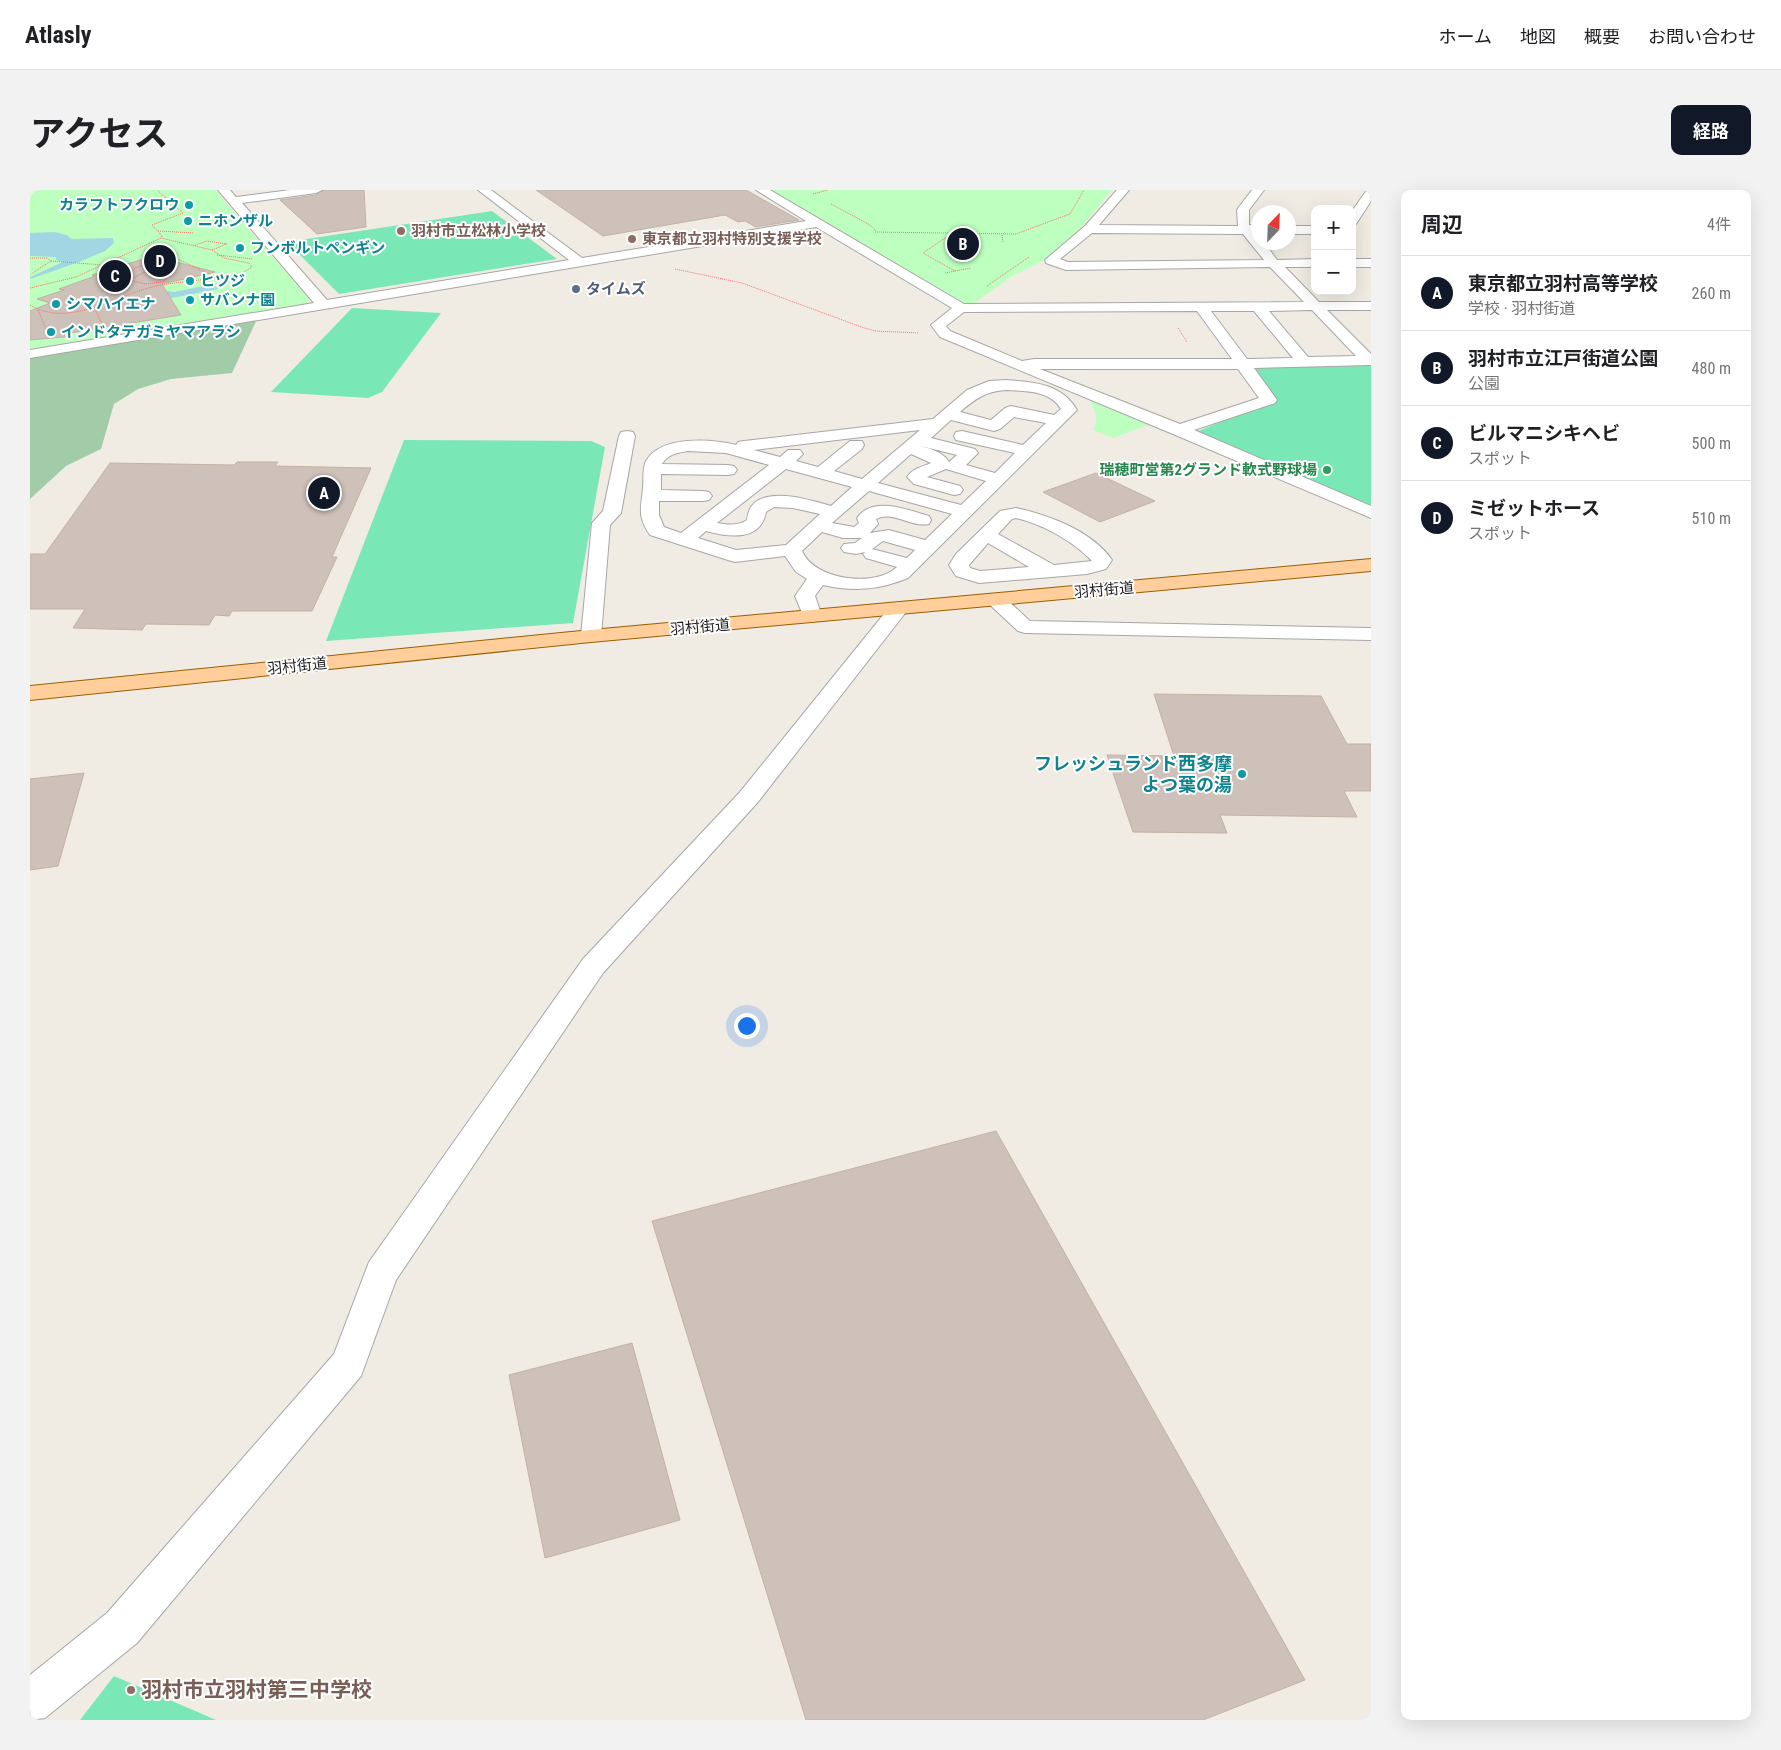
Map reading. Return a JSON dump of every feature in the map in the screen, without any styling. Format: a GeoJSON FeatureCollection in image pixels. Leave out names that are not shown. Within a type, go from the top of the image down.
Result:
{"type":"FeatureCollection","features":[{"type":"Feature","properties":{"kind":"main road","name":"羽村街道"},"geometry":{"type":"LineString","coordinates":[[30,693],[591,636],[1371,565]]}},
{"type":"Feature","properties":{"kind":"street"},"geometry":{"type":"LineString","coordinates":[[224,190],[323,305]]}},
{"type":"Feature","properties":{"kind":"street"},"geometry":{"type":"LineString","coordinates":[[234,201],[316,190]]}},
{"type":"Feature","properties":{"kind":"street"},"geometry":{"type":"LineString","coordinates":[[484,190],[579,262]]}},
{"type":"Feature","properties":{"kind":"street"},"geometry":{"type":"LineString","coordinates":[[762,190],[961,308],[1371,306]]}},
{"type":"Feature","properties":{"kind":"street"},"geometry":{"type":"LineString","coordinates":[[1123,190],[1089,229],[1051,260],[1066,266],[1311,263]]}},
{"type":"Feature","properties":{"kind":"street"},"geometry":{"type":"LineString","coordinates":[[1251,228],[1242,219],[1243,210],[1258,190]]}},
{"type":"Feature","properties":{"kind":"street"},"geometry":{"type":"LineString","coordinates":[[1356,215],[1371,192]]}},
{"type":"Feature","properties":{"kind":"street"},"geometry":{"type":"LineString","coordinates":[[30,354],[817,223]]}},
{"type":"Feature","properties":{"kind":"street"},"geometry":{"type":"LineString","coordinates":[[1089,229],[1251,230]]}},
{"type":"Feature","properties":{"kind":"street"},"geometry":{"type":"LineString","coordinates":[[1296,230],[1311,230]]}},
{"type":"Feature","properties":{"kind":"street"},"geometry":{"type":"LineString","coordinates":[[1265,250],[1274,264],[1370,360]]}},
{"type":"Feature","properties":{"kind":"street"},"geometry":{"type":"LineString","coordinates":[[1356,263],[1371,263]]}},
{"type":"Feature","properties":{"kind":"street"},"geometry":{"type":"LineString","coordinates":[[1258,307],[1304,362]]}},
{"type":"Feature","properties":{"kind":"street"},"geometry":{"type":"LineString","coordinates":[[961,308],[938,325],[945,334],[1179,430],[1371,513]]}},
{"type":"Feature","properties":{"kind":"street"},"geometry":{"type":"LineString","coordinates":[[1179,430],[1269,400],[1201,308]]}},
{"type":"Feature","properties":{"kind":"street"},"geometry":{"type":"LineString","coordinates":[[1020,366],[1034,364],[1242,364],[1370,360]]}},
{"type":"Feature","properties":{"kind":"street"},"geometry":{"type":"LineString","coordinates":[[1026,452],[1022,432],[1057,421],[1069,410],[1066,402],[1045,390],[1022,386],[998,386],[973,393],[939,422],[913,444],[864,485],[812,530],[792,550],[735,556],[657,532],[648,517],[654,462],[660,453],[677,448],[820,444],[939,422],[994,426],[1011,411],[1057,421]]}},
{"type":"Feature","properties":{"kind":"street"},"geometry":{"type":"LineString","coordinates":[[939,422],[1026,452]]}},
{"type":"Feature","properties":{"kind":"street"},"geometry":{"type":"LineString","coordinates":[[591,636],[601,524],[612,513],[627,436]]}},
{"type":"Feature","properties":{"kind":"street"},"geometry":{"type":"LineString","coordinates":[[683,540],[782,463],[820,444],[850,450],[821,473]]}},
{"type":"Feature","properties":{"kind":"street"},"geometry":{"type":"LineString","coordinates":[[913,444],[938,458],[940,465],[922,471],[916,477],[924,483],[941,479],[989,489]]}},
{"type":"Feature","properties":{"kind":"street"},"geometry":{"type":"LineString","coordinates":[[913,444],[969,453],[953,467],[989,489]]}},
{"type":"Feature","properties":{"kind":"street"},"geometry":{"type":"LineString","coordinates":[[727,448],[966,512]]}},
{"type":"Feature","properties":{"kind":"street"},"geometry":{"type":"LineString","coordinates":[[792,550],[795,560],[802,568],[818,577],[841,582],[865,584],[887,580],[901,574],[911,565],[1026,452]]}},
{"type":"Feature","properties":{"kind":"street"},"geometry":{"type":"LineString","coordinates":[[982,457],[1013,465]]}},
{"type":"Feature","properties":{"kind":"street"},"geometry":{"type":"LineString","coordinates":[[652,484],[697,488],[728,470]]}},
{"type":"Feature","properties":{"kind":"street"},"geometry":{"type":"LineString","coordinates":[[922,500],[941,479]]}},
{"type":"Feature","properties":{"kind":"street"},"geometry":{"type":"LineString","coordinates":[[652,484],[697,488]]}},
{"type":"Feature","properties":{"kind":"street"},"geometry":{"type":"LineString","coordinates":[[702,525],[727,531],[742,530],[756,522],[757,511],[772,501],[795,502],[833,512]]}},
{"type":"Feature","properties":{"kind":"street"},"geometry":{"type":"LineString","coordinates":[[812,530],[858,533],[869,524],[866,518],[872,512],[885,511],[939,538]]}},
{"type":"Feature","properties":{"kind":"street"},"geometry":{"type":"LineString","coordinates":[[1016,513],[1030,515],[1095,551],[1102,560],[1099,565],[1086,568],[1043,568],[979,577],[963,572],[959,565],[987,535],[1006,515],[1016,513]]}},
{"type":"Feature","properties":{"kind":"street"},"geometry":{"type":"LineString","coordinates":[[891,524],[972,550]]}},
{"type":"Feature","properties":{"kind":"street"},"geometry":{"type":"LineString","coordinates":[[1043,568],[1067,550],[1037,536],[1040,529],[1048,524]]}},
{"type":"Feature","properties":{"kind":"street"},"geometry":{"type":"LineString","coordinates":[[812,530],[856,549],[863,547],[876,536],[939,538]]}},
{"type":"Feature","properties":{"kind":"street"},"geometry":{"type":"LineString","coordinates":[[987,535],[1043,568]]}},
{"type":"Feature","properties":{"kind":"street"},"geometry":{"type":"LineString","coordinates":[[873,554],[911,565]]}},
{"type":"Feature","properties":{"kind":"street"},"geometry":{"type":"LineString","coordinates":[[812,616],[804,596],[818,577]]}},
{"type":"Feature","properties":{"kind":"street"},"geometry":{"type":"LineString","coordinates":[[996,600],[1025,627],[1371,634]]}},
{"type":"Feature","properties":{"kind":"street"},"geometry":{"type":"LineString","coordinates":[[30,1703],[122,1628],[348,1364],[381,1272],[593,966],[749,797],[899,608]]}},
{"type":"Feature","properties":{"kind":"path"},"geometry":{"type":"LineString","coordinates":[[157,190],[183,213],[152,224],[162,236],[161,238]]}},
{"type":"Feature","properties":{"kind":"path"},"geometry":{"type":"LineString","coordinates":[[822,198],[813,194],[828,190]]}},
{"type":"Feature","properties":{"kind":"path"},"geometry":{"type":"LineString","coordinates":[[830,203],[870,225],[875,232],[1002,235],[1016,234],[1070,214],[1084,190]]}},
{"type":"Feature","properties":{"kind":"path"},"geometry":{"type":"LineString","coordinates":[[158,232],[194,233]]}},
{"type":"Feature","properties":{"kind":"path"},"geometry":{"type":"LineString","coordinates":[[952,234],[941,239],[923,253],[955,271]]}},
{"type":"Feature","properties":{"kind":"path"},"geometry":{"type":"LineString","coordinates":[[1002,235],[1003,243]]}},
{"type":"Feature","properties":{"kind":"path"},"geometry":{"type":"LineString","coordinates":[[30,288],[76,277],[161,238],[192,246],[212,250],[227,244],[207,241],[192,246]]}},
{"type":"Feature","properties":{"kind":"path"},"geometry":{"type":"LineString","coordinates":[[954,247],[980,253]]}},
{"type":"Feature","properties":{"kind":"path"},"geometry":{"type":"LineString","coordinates":[[30,305],[38,310],[59,312],[94,307],[150,287],[221,277],[246,272],[252,267],[249,262],[226,259],[217,255],[212,250]]}},
{"type":"Feature","properties":{"kind":"path"},"geometry":{"type":"LineString","coordinates":[[164,255],[181,259],[203,273],[228,279],[244,277]]}},
{"type":"Feature","properties":{"kind":"path"},"geometry":{"type":"LineString","coordinates":[[30,258],[47,258],[51,261],[103,265]]}},
{"type":"Feature","properties":{"kind":"path"},"geometry":{"type":"LineString","coordinates":[[31,274],[51,261]]}},
{"type":"Feature","properties":{"kind":"path"},"geometry":{"type":"LineString","coordinates":[[133,275],[131,273],[134,268],[148,263],[162,268],[168,273],[170,277],[161,282],[145,284],[128,280],[133,275],[150,271],[164,271]]}},
{"type":"Feature","properties":{"kind":"path"},"geometry":{"type":"LineString","coordinates":[[911,279],[971,268]]}},
{"type":"Feature","properties":{"kind":"path"},"geometry":{"type":"LineString","coordinates":[[673,269],[742,283],[864,328],[876,331],[922,333]]}},
{"type":"Feature","properties":{"kind":"path"},"geometry":{"type":"LineString","coordinates":[[161,282],[165,286]]}},
{"type":"Feature","properties":{"kind":"path"},"geometry":{"type":"LineString","coordinates":[[92,323],[101,322],[94,307]]}},
{"type":"Feature","properties":{"kind":"path"},"geometry":{"type":"LineString","coordinates":[[38,310],[46,329],[55,328]]}},
{"type":"Feature","properties":{"kind":"green space"},"geometry":{"type":"Polygon","coordinates":[[[30,190],[215,190],[310,300],[304,304],[30,349],[30,190]]]}},
{"type":"Feature","properties":{"kind":"green space"},"geometry":{"type":"Polygon","coordinates":[[[771,190],[1112,190],[1080,229],[1045,260],[1012,276],[974,303],[964,303],[771,190]]]}},
{"type":"Feature","properties":{"kind":"green space"},"geometry":{"type":"Polygon","coordinates":[[[492,211],[557,259],[339,294],[287,242],[492,211]]]}},
{"type":"Feature","properties":{"kind":"green space"},"geometry":{"type":"Polygon","coordinates":[[[352,308],[441,313],[382,392],[368,398],[271,392],[352,308]]]}},
{"type":"Feature","properties":{"kind":"green space"},"geometry":{"type":"Polygon","coordinates":[[[257,319],[232,373],[171,379],[138,389],[114,404],[101,449],[66,466],[30,499],[30,357],[257,319]]]}},
{"type":"Feature","properties":{"kind":"green space","name":"瑞穂町営第2グランド軟式野球場"},"geometry":{"type":"Polygon","coordinates":[[[1371,366],[1371,509],[1196,432],[1272,401],[1251,367],[1371,366]]]}},
{"type":"Feature","properties":{"kind":"green space"},"geometry":{"type":"Polygon","coordinates":[[[1089,400],[1150,424],[1113,438],[1093,430],[1096,415],[1089,400]]]}},
{"type":"Feature","properties":{"kind":"green space"},"geometry":{"type":"Polygon","coordinates":[[[404,440],[591,441],[605,447],[573,623],[326,641],[404,440]]]}},
{"type":"Feature","properties":{"kind":"green space"},"geometry":{"type":"Polygon","coordinates":[[[114,1676],[216,1720],[80,1720],[114,1676]]]}},
{"type":"Feature","properties":{"kind":"water"},"geometry":{"type":"Polygon","coordinates":[[[55,232],[67,235],[72,239],[113,238],[114,243],[105,251],[30,279],[30,277],[63,262],[56,260],[56,257],[30,256],[30,233],[55,232]]]}},
{"type":"Feature","properties":{"kind":"water"},"geometry":{"type":"Polygon","coordinates":[[[213,284],[218,289],[172,298],[147,298],[168,291],[174,292],[213,284]]]}},
{"type":"Feature","properties":{"kind":"building"},"geometry":{"type":"Polygon","coordinates":[[[324,190],[364,190],[366,227],[317,234],[280,200],[316,195],[324,190]]]}},
{"type":"Feature","properties":{"kind":"building"},"geometry":{"type":"Polygon","coordinates":[[[536,190],[746,190],[799,220],[756,227],[745,221],[738,222],[725,215],[603,236],[536,190]]]}},
{"type":"Feature","properties":{"kind":"building"},"geometry":{"type":"Polygon","coordinates":[[[153,256],[215,272],[162,284],[181,315],[64,334],[65,337],[30,340],[30,311],[50,303],[37,299],[64,290],[59,289],[95,276],[92,275],[153,256]]]}},
{"type":"Feature","properties":{"kind":"building"},"geometry":{"type":"Polygon","coordinates":[[[237,462],[278,462],[275,466],[371,468],[332,557],[337,557],[312,611],[232,611],[229,616],[215,615],[209,625],[146,624],[142,630],[73,628],[85,609],[30,609],[30,554],[45,554],[110,463],[234,465],[237,462]]]}},
{"type":"Feature","properties":{"kind":"building"},"geometry":{"type":"Polygon","coordinates":[[[1096,473],[1155,501],[1100,522],[1043,492],[1096,473]]]}},
{"type":"Feature","properties":{"kind":"building","name":"フレッシュランド西多摩 よつ葉の湯"},"geometry":{"type":"Polygon","coordinates":[[[1154,694],[1321,696],[1347,744],[1371,744],[1371,791],[1344,791],[1357,817],[1220,815],[1227,833],[1133,832],[1107,755],[1174,756],[1154,694]]]}},
{"type":"Feature","properties":{"kind":"building"},"geometry":{"type":"Polygon","coordinates":[[[84,773],[58,866],[30,870],[30,779],[84,773]]]}},
{"type":"Feature","properties":{"kind":"building"},"geometry":{"type":"Polygon","coordinates":[[[996,1131],[1305,1680],[1203,1720],[806,1720],[652,1221],[996,1131]]]}},
{"type":"Feature","properties":{"kind":"building"},"geometry":{"type":"Polygon","coordinates":[[[632,1343],[680,1520],[545,1558],[509,1375],[632,1343]]]}},
{"type":"Feature","properties":{"kind":"place","name":"カラフトフクロウ"},"geometry":{"type":"Point","coordinates":[189,205]}},
{"type":"Feature","properties":{"kind":"place","name":"ニホンザル"},"geometry":{"type":"Point","coordinates":[188,221]}},
{"type":"Feature","properties":{"kind":"place","name":"羽村市立松林小学校"},"geometry":{"type":"Point","coordinates":[401,231]}},
{"type":"Feature","properties":{"kind":"place","name":"東京都立羽村特別支援学校"},"geometry":{"type":"Point","coordinates":[632,239]}},
{"type":"Feature","properties":{"kind":"place","name":"羽村市立江戸街道公園"},"geometry":{"type":"Point","coordinates":[963,244]}},
{"type":"Feature","properties":{"kind":"place","name":"フンボルトペンギン"},"geometry":{"type":"Point","coordinates":[240,248]}},
{"type":"Feature","properties":{"kind":"place","name":"ミゼットホース"},"geometry":{"type":"Point","coordinates":[160,261]}},
{"type":"Feature","properties":{"kind":"place","name":"ビルマニシキヘビ"},"geometry":{"type":"Point","coordinates":[115,276]}},
{"type":"Feature","properties":{"kind":"place","name":"ヒツジ"},"geometry":{"type":"Point","coordinates":[190,281]}},
{"type":"Feature","properties":{"kind":"place","name":"タイムズ"},"geometry":{"type":"Point","coordinates":[576,289]}},
{"type":"Feature","properties":{"kind":"place","name":"サバンナ園"},"geometry":{"type":"Point","coordinates":[190,300]}},
{"type":"Feature","properties":{"kind":"place","name":"シマハイエナ"},"geometry":{"type":"Point","coordinates":[56,304]}},
{"type":"Feature","properties":{"kind":"place","name":"インドタテガミヤマアラシ"},"geometry":{"type":"Point","coordinates":[51,332]}},
{"type":"Feature","properties":{"kind":"place","name":"瑞穂町営第2グランド軟式野球場"},"geometry":{"type":"Point","coordinates":[1327,470]}},
{"type":"Feature","properties":{"kind":"place","name":"東京都立羽村高等学校"},"geometry":{"type":"Point","coordinates":[324,493]}},
{"type":"Feature","properties":{"kind":"place","name":"フレッシュランド西多摩 よつ葉の湯"},"geometry":{"type":"Point","coordinates":[1242,774]}},
{"type":"Feature","properties":{"kind":"place","name":"羽村市立羽村第三中学校"},"geometry":{"type":"Point","coordinates":[131,1690]}}]}
